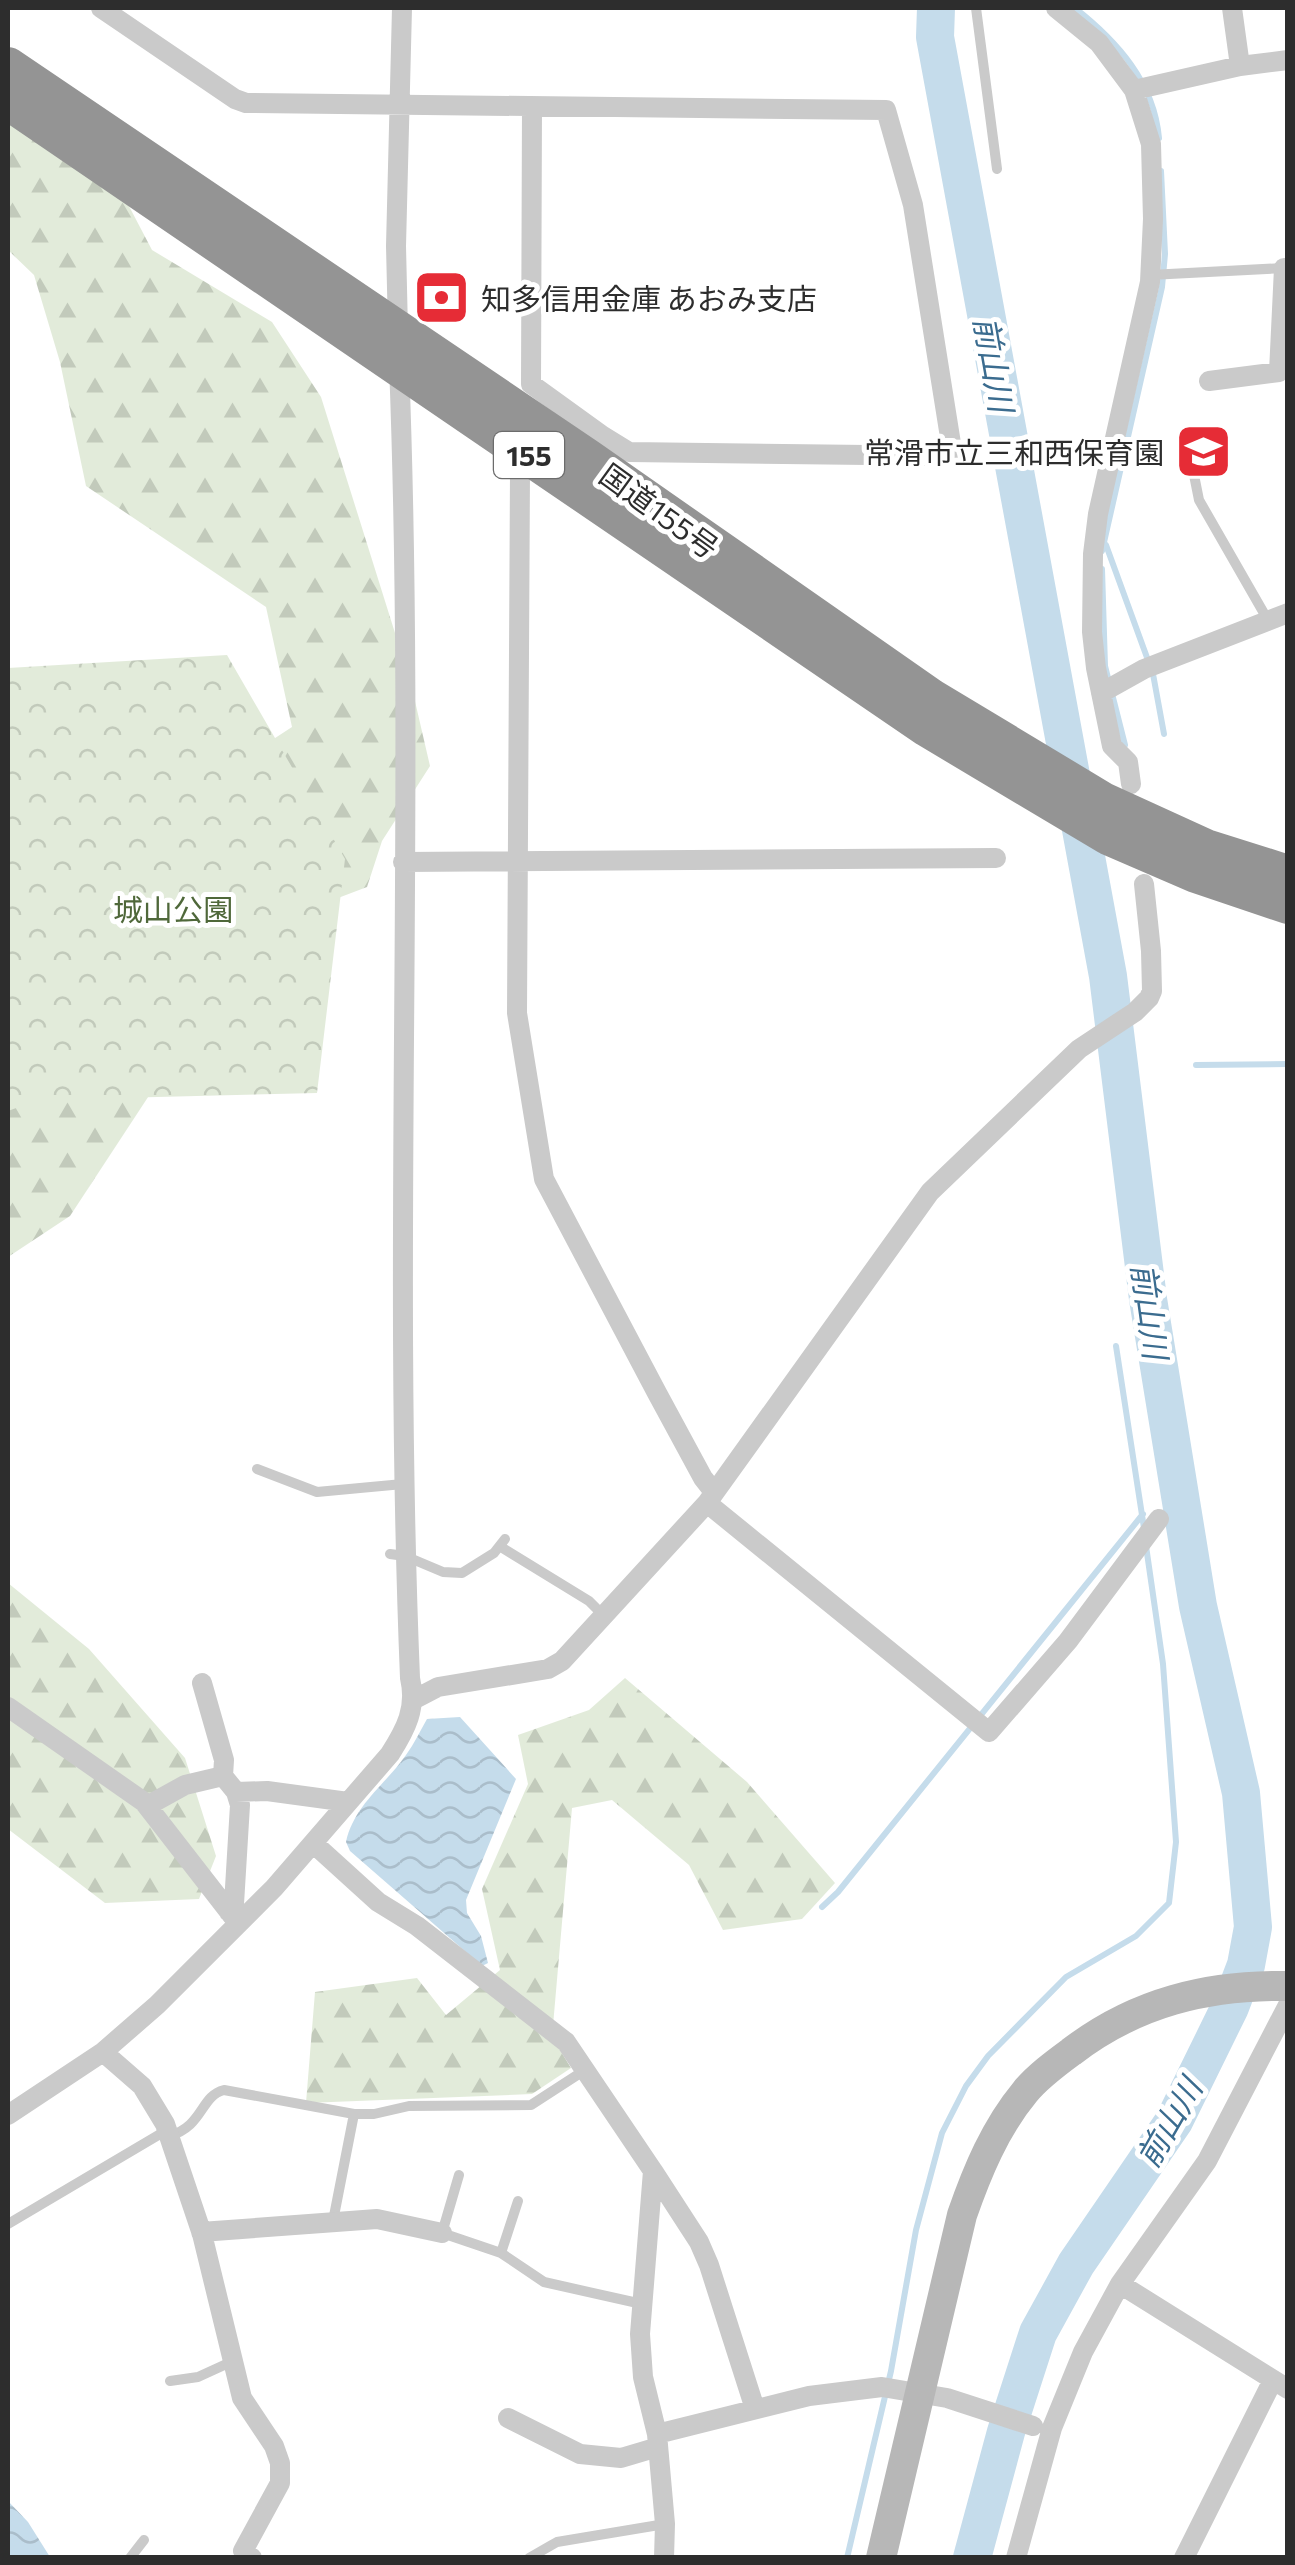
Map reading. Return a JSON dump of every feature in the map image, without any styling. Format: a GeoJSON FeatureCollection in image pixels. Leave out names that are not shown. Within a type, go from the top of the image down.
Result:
{"type":"FeatureCollection","features":[{"type":"Feature","properties":{"kind":"highway","name":"国道155号"},"geometry":{"type":"LineString","coordinates":[[8,66],[398,330],[595,447],[1050,787]]}},
{"type":"Feature","properties":{"kind":"highway","name":"国道155号"},"geometry":{"type":"LineString","coordinates":[[8,101],[927,728],[1050,787],[1114,807],[1206,848],[1288,874]]}},
{"type":"Feature","properties":{"kind":"highway","name":"国道155号"},"geometry":{"type":"LineString","coordinates":[[1114,807],[1196,874],[1288,905]]}},
{"type":"Feature","properties":{"kind":"street"},"geometry":{"type":"LineString","coordinates":[[100,8],[241,102],[886,110],[913,205],[953,456],[629,452],[595,447],[530,384],[532,106]]}},
{"type":"Feature","properties":{"kind":"street"},"geometry":{"type":"LineString","coordinates":[[8,2115],[103,2052],[157,2004],[234,1917],[313,1843],[348,1802],[397,1743],[415,1699],[398,1555],[403,1484],[406,1100],[398,330],[402,8]]}},
{"type":"Feature","properties":{"kind":"street"},"geometry":{"type":"LineString","coordinates":[[1056,8],[1099,43],[1134,90],[1151,144],[1154,219],[1150,275],[1098,514],[1093,554],[1092,632],[1101,693],[1112,746],[1128,762],[1114,807]]}},
{"type":"Feature","properties":{"kind":"street"},"geometry":{"type":"LineString","coordinates":[[1232,8],[1240,66]]}},
{"type":"Feature","properties":{"kind":"street"},"geometry":{"type":"LineString","coordinates":[[1134,90],[1240,66],[1288,60]]}},
{"type":"Feature","properties":{"kind":"street"},"geometry":{"type":"LineString","coordinates":[[1209,381],[1279,372],[1286,268]]}},
{"type":"Feature","properties":{"kind":"street"},"geometry":{"type":"LineString","coordinates":[[529,455],[520,472],[517,1014],[547,1188],[703,1478],[710,1498],[989,1732],[1068,1641],[1160,1519]]}},
{"type":"Feature","properties":{"kind":"street"},"geometry":{"type":"LineString","coordinates":[[1101,693],[1144,669],[1278,618]]}},
{"type":"Feature","properties":{"kind":"street"},"geometry":{"type":"LineString","coordinates":[[403,862],[996,858]]}},
{"type":"Feature","properties":{"kind":"street"},"geometry":{"type":"LineString","coordinates":[[415,1699],[438,1686],[548,1669],[562,1661],[710,1498],[930,1192],[1079,1049],[1135,1012],[1149,998],[1152,991],[1144,884]]}},
{"type":"Feature","properties":{"kind":"street"},"geometry":{"type":"LineString","coordinates":[[202,1683],[239,1822],[234,1917]]}},
{"type":"Feature","properties":{"kind":"street"},"geometry":{"type":"LineString","coordinates":[[8,1708],[148,1806],[234,1917]]}},
{"type":"Feature","properties":{"kind":"street"},"geometry":{"type":"LineString","coordinates":[[148,1806],[185,1785],[230,1784],[348,1802]]}},
{"type":"Feature","properties":{"kind":"street"},"geometry":{"type":"LineString","coordinates":[[313,1843],[378,1902],[417,1926],[566,2042],[698,2242],[755,2409]]}},
{"type":"Feature","properties":{"kind":"street"},"geometry":{"type":"LineString","coordinates":[[881,2558],[962,2216],[978,2169],[1026,2091],[1099,2030],[1173,1998],[1210,1990],[1288,1986]]}},
{"type":"Feature","properties":{"kind":"street"},"geometry":{"type":"LineString","coordinates":[[1016,2558],[1066,2389],[1120,2284],[1207,2161],[1288,2005]]}},
{"type":"Feature","properties":{"kind":"street"},"geometry":{"type":"LineString","coordinates":[[103,2052],[142,2086],[168,2133],[201,2232],[242,2398],[274,2446],[280,2464],[280,2483],[244,2555]]}},
{"type":"Feature","properties":{"kind":"street"},"geometry":{"type":"LineString","coordinates":[[653,2172],[640,2334],[658,2446],[666,2524],[664,2558]]}},
{"type":"Feature","properties":{"kind":"street"},"geometry":{"type":"LineString","coordinates":[[201,2232],[377,2219],[442,2234]]}},
{"type":"Feature","properties":{"kind":"street"},"geometry":{"type":"LineString","coordinates":[[1120,2284],[1280,2384],[1207,2506],[1184,2558]]}},
{"type":"Feature","properties":{"kind":"street"},"geometry":{"type":"LineString","coordinates":[[509,2426],[580,2454],[621,2458],[755,2409],[809,2396],[882,2387],[920,2392],[1033,2426]]}},
{"type":"Feature","properties":{"kind":"lane"},"geometry":{"type":"LineString","coordinates":[[976,8],[997,169]]}},
{"type":"Feature","properties":{"kind":"lane"},"geometry":{"type":"LineString","coordinates":[[1150,275],[1286,268]]}},
{"type":"Feature","properties":{"kind":"lane"},"geometry":{"type":"LineString","coordinates":[[1187,440],[1199,500],[1278,618]]}},
{"type":"Feature","properties":{"kind":"lane"},"geometry":{"type":"LineString","coordinates":[[257,1469],[317,1492],[403,1484]]}},
{"type":"Feature","properties":{"kind":"lane"},"geometry":{"type":"LineString","coordinates":[[398,1555],[429,1568],[462,1572],[503,1543],[589,1600],[604,1616]]}},
{"type":"Feature","properties":{"kind":"lane"},"geometry":{"type":"LineString","coordinates":[[8,2224],[168,2133],[188,2131],[215,2092],[224,2090],[354,2114],[409,2106],[531,2105],[585,2070]]}},
{"type":"Feature","properties":{"kind":"lane"},"geometry":{"type":"LineString","coordinates":[[332,2224],[354,2114]]}},
{"type":"Feature","properties":{"kind":"lane"},"geometry":{"type":"LineString","coordinates":[[458,2175],[442,2234],[501,2253],[544,2282],[642,2304]]}},
{"type":"Feature","properties":{"kind":"lane"},"geometry":{"type":"LineString","coordinates":[[501,2253],[518,2200]]}},
{"type":"Feature","properties":{"kind":"lane"},"geometry":{"type":"LineString","coordinates":[[170,2381],[198,2377],[233,2361]]}},
{"type":"Feature","properties":{"kind":"lane"},"geometry":{"type":"LineString","coordinates":[[529,2558],[557,2542],[666,2524]]}},
{"type":"Feature","properties":{"kind":"lane"},"geometry":{"type":"LineString","coordinates":[[136,2556],[144,2540]]}},
{"type":"Feature","properties":{"kind":"green space"},"geometry":{"type":"Polygon","coordinates":[[[8,88],[120,189],[152,250],[272,322],[321,397],[411,684],[430,766],[382,841],[367,887],[259,928],[70,1216],[8,1257],[8,818],[191,793],[292,727],[266,607],[86,486],[60,362],[34,275],[8,250],[8,88]]]}},
{"type":"Feature","properties":{"kind":"green space","name":"城山公園"},"geometry":{"type":"Polygon","coordinates":[[[227,655],[345,859],[317,1093],[38,1100],[8,1111],[8,668],[227,655]]]}},
{"type":"Feature","properties":{"kind":"green space"},"geometry":{"type":"Polygon","coordinates":[[[8,1583],[89,1649],[185,1758],[216,1856],[199,1899],[105,1903],[8,1829],[8,1583]]]}},
{"type":"Feature","properties":{"kind":"green space"},"geometry":{"type":"Polygon","coordinates":[[[625,1678],[747,1782],[835,1883],[802,1919],[723,1930],[689,1865],[612,1800],[572,1808],[552,2037],[571,2068],[532,2094],[306,2103],[315,1992],[417,1978],[446,2015],[500,1970],[482,1889],[528,1784],[518,1735],[589,1710],[625,1678]]]}},
{"type":"Feature","properties":{"kind":"water"},"geometry":{"type":"Polygon","coordinates":[[[460,1717],[516,1779],[466,1900],[467,1913],[481,1936],[488,1963],[482,1966],[350,1851],[346,1842],[363,1806],[406,1755],[427,1719],[460,1717]]]}},
{"type":"Feature","properties":{"kind":"water"},"geometry":{"type":"Polygon","coordinates":[[[8,2501],[28,2522],[50,2557],[8,2557],[8,2501]]]}},
{"type":"Feature","properties":{"kind":"waterway","name":"前山川"},"geometry":{"type":"LineString","coordinates":[[936,8],[935,37],[1108,976],[1148,1299],[1198,1606],[1241,1793],[1253,1927],[1246,1965],[1230,2007],[1174,2121],[1076,2264],[1038,2333],[972,2558]]}},
{"type":"Feature","properties":{"kind":"waterway"},"geometry":{"type":"LineString","coordinates":[[1075,8],[1131,64],[1150,99],[1159,138]]}},
{"type":"Feature","properties":{"kind":"waterway"},"geometry":{"type":"LineString","coordinates":[[1102,551],[1162,287],[1165,254],[1161,171]]}},
{"type":"Feature","properties":{"kind":"waterway"},"geometry":{"type":"LineString","coordinates":[[1106,545],[1153,674],[1164,734]]}},
{"type":"Feature","properties":{"kind":"waterway"},"geometry":{"type":"LineString","coordinates":[[1102,569],[1105,666],[1125,745]]}},
{"type":"Feature","properties":{"kind":"waterway"},"geometry":{"type":"LineString","coordinates":[[1196,1065],[1288,1064]]}},
{"type":"Feature","properties":{"kind":"waterway"},"geometry":{"type":"LineString","coordinates":[[1116,1346],[1144,1528]]}},
{"type":"Feature","properties":{"kind":"waterway"},"geometry":{"type":"LineString","coordinates":[[822,1907],[1143,1514]]}},
{"type":"Feature","properties":{"kind":"waterway"},"geometry":{"type":"LineString","coordinates":[[847,2558],[891,2371],[916,2230],[942,2133],[966,2086],[988,2056],[1066,1977],[1136,1936],[1169,1903],[1176,1842],[1163,1664],[1146,1546]]}},
{"type":"Feature","properties":{"kind":"place","name":"知多信用金庫 あおみ支店"},"geometry":{"type":"Point","coordinates":[442,297]}},
{"type":"Feature","properties":{"kind":"place","name":"常滑市立三和西保育園"},"geometry":{"type":"Point","coordinates":[1203,451]}}]}
